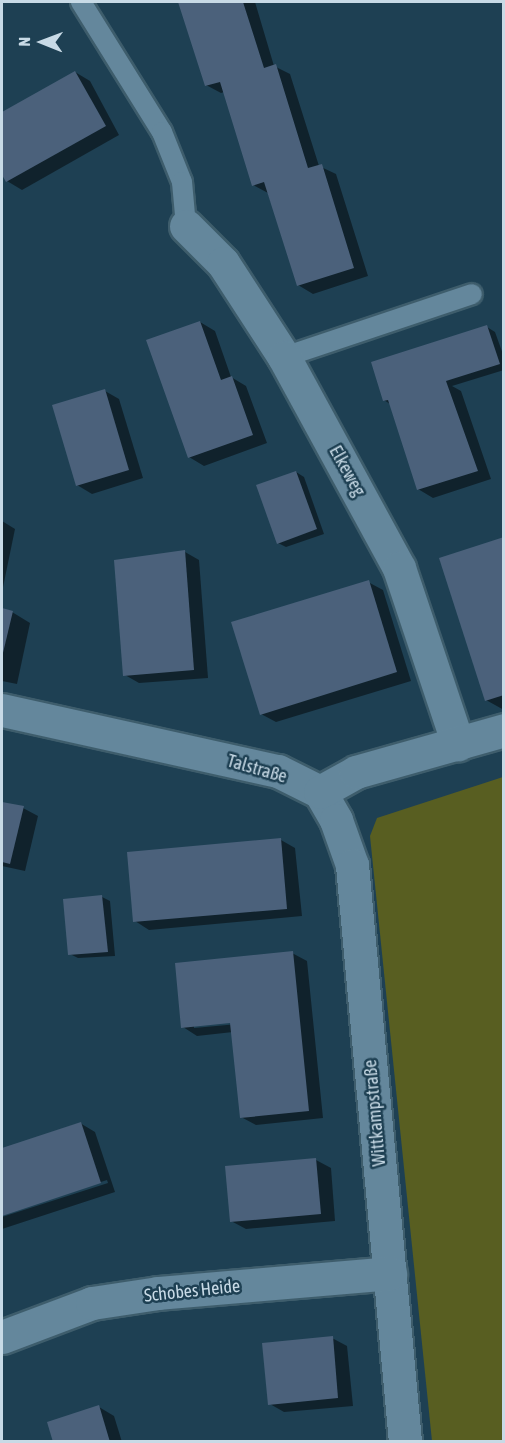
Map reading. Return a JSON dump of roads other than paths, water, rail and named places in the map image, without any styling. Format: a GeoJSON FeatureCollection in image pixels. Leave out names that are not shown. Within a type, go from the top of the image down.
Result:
{"type":"FeatureCollection","features":[{"type":"Feature","properties":{"kind":"street","name":"Elkeweg"},"geometry":{"type":"LineString","coordinates":[[186,226],[223,263],[284,357],[399,568],[458,744]]}},
{"type":"Feature","properties":{"kind":"street","name":"Talstraße"},"geometry":{"type":"LineString","coordinates":[[2,710],[278,771],[320,792]]}},
{"type":"Feature","properties":{"kind":"street"},"geometry":{"type":"LineString","coordinates":[[320,792],[356,772],[504,730]]}},
{"type":"Feature","properties":{"kind":"street","name":"Wittkampstraße"},"geometry":{"type":"LineString","coordinates":[[320,792],[336,820],[352,865],[405,1442]]}},
{"type":"Feature","properties":{"kind":"street","name":"Schobes Heide"},"geometry":{"type":"LineString","coordinates":[[2,1337],[92,1303],[158,1293],[390,1273]]}},
{"type":"Feature","properties":{"kind":"lane"},"geometry":{"type":"LineString","coordinates":[[81,2],[162,132],[182,182],[186,226]]}},
{"type":"Feature","properties":{"kind":"lane"},"geometry":{"type":"LineString","coordinates":[[284,357],[472,294]]}}]}
